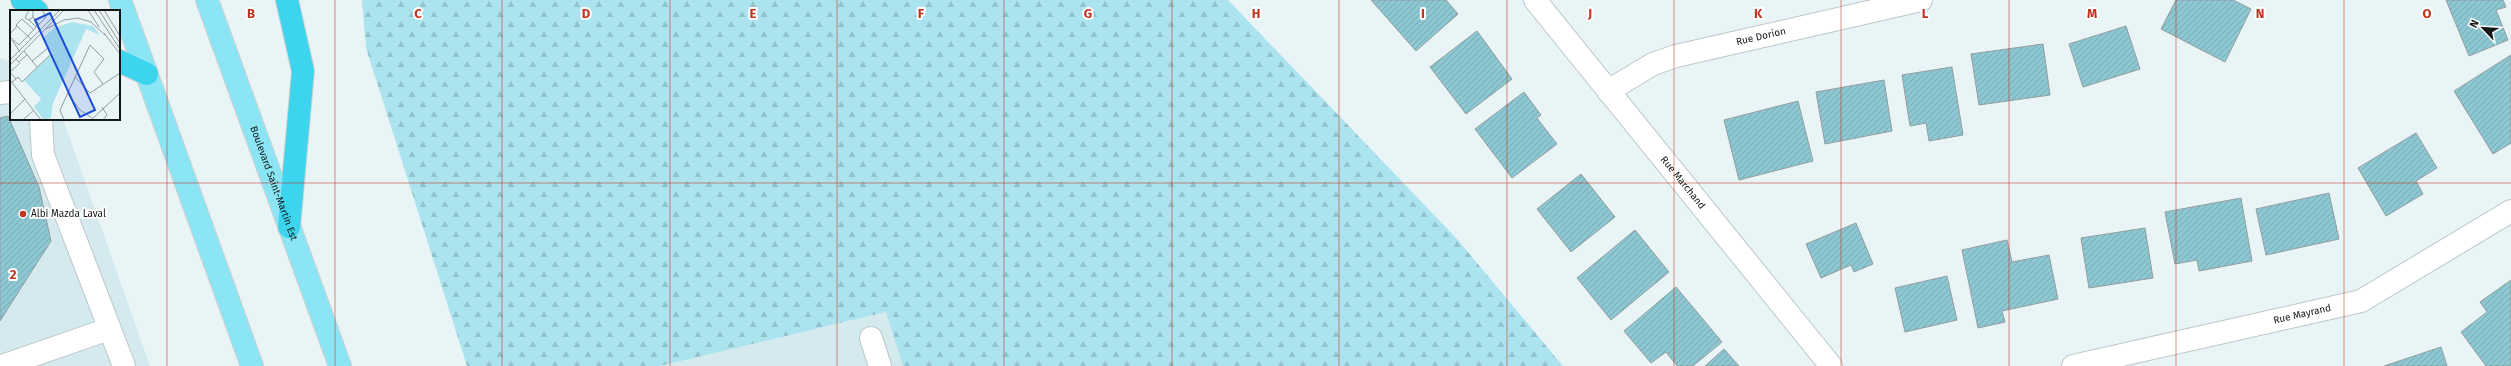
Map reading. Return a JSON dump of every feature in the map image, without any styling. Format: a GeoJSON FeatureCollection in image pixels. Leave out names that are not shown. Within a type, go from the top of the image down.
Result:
{"type":"FeatureCollection","features":[{"type":"Feature","properties":{"kind":"highway"},"geometry":{"type":"LineString","coordinates":[[22,0],[36,10]]}},
{"type":"Feature","properties":{"kind":"highway"},"geometry":{"type":"LineString","coordinates":[[287,0],[303,70],[289,227]]}},
{"type":"Feature","properties":{"kind":"highway"},"geometry":{"type":"LineString","coordinates":[[120,61],[147,74]]}},
{"type":"Feature","properties":{"kind":"main road"},"geometry":{"type":"LineString","coordinates":[[120,0],[252,366]]}},
{"type":"Feature","properties":{"kind":"main road","name":"Boulevard Saint-Martin Est"},"geometry":{"type":"LineString","coordinates":[[206,0],[340,366]]}},
{"type":"Feature","properties":{"kind":"street","name":"Rue Marchand"},"geometry":{"type":"LineString","coordinates":[[1535,0],[1831,366]]}},
{"type":"Feature","properties":{"kind":"street","name":"Rue Dorion"},"geometry":{"type":"LineString","coordinates":[[1608,91],[1653,64],[1676,56],[1921,0]]}},
{"type":"Feature","properties":{"kind":"street"},"geometry":{"type":"LineString","coordinates":[[0,93],[10,92]]}},
{"type":"Feature","properties":{"kind":"street"},"geometry":{"type":"LineString","coordinates":[[41,120],[43,156],[124,366]]}},
{"type":"Feature","properties":{"kind":"street","name":"Rue Mayrand"},"geometry":{"type":"LineString","coordinates":[[2073,366],[2361,301],[2511,211]]}},
{"type":"Feature","properties":{"kind":"street"},"geometry":{"type":"LineString","coordinates":[[2,366],[110,329]]}},
{"type":"Feature","properties":{"kind":"street"},"geometry":{"type":"LineString","coordinates":[[871,338],[880,366]]}},
{"type":"Feature","properties":{"kind":"shaded area"},"geometry":{"type":"Polygon","coordinates":[[[0,58],[10,62],[10,120],[63,120],[150,366],[0,366],[0,58]]]}},
{"type":"Feature","properties":{"kind":"shaded area"},"geometry":{"type":"Polygon","coordinates":[[[887,312],[903,366],[660,366],[887,312]]]}},
{"type":"Feature","properties":{"kind":"green space"},"geometry":{"type":"Polygon","coordinates":[[[362,0],[1228,0],[1457,239],[1563,366],[903,366],[886,312],[660,366],[467,366],[366,48],[362,0]]]}},
{"type":"Feature","properties":{"kind":"building"},"geometry":{"type":"Polygon","coordinates":[[[1371,0],[1446,0],[1458,14],[1416,51],[1371,0]]]}},
{"type":"Feature","properties":{"kind":"building"},"geometry":{"type":"Polygon","coordinates":[[[2176,0],[2233,0],[2251,9],[2225,62],[2161,29],[2176,0]]]}},
{"type":"Feature","properties":{"kind":"building"},"geometry":{"type":"Polygon","coordinates":[[[2446,0],[2503,0],[2506,7],[2496,10],[2508,40],[2469,56],[2446,0]]]}},
{"type":"Feature","properties":{"kind":"building"},"geometry":{"type":"Polygon","coordinates":[[[2126,26],[2140,69],[2083,87],[2069,44],[2126,26]]]}},
{"type":"Feature","properties":{"kind":"building"},"geometry":{"type":"Polygon","coordinates":[[[1477,31],[1512,79],[1466,114],[1430,67],[1477,31]]]}},
{"type":"Feature","properties":{"kind":"building"},"geometry":{"type":"Polygon","coordinates":[[[2043,44],[2050,95],[1979,105],[1971,54],[2043,44]]]}},
{"type":"Feature","properties":{"kind":"building"},"geometry":{"type":"Polygon","coordinates":[[[2511,55],[2511,143],[2493,154],[2454,91],[2511,55]]]}},
{"type":"Feature","properties":{"kind":"building"},"geometry":{"type":"Polygon","coordinates":[[[1952,67],[1963,135],[1929,141],[1926,123],[1910,126],[1902,75],[1952,67]]]}},
{"type":"Feature","properties":{"kind":"building"},"geometry":{"type":"Polygon","coordinates":[[[1884,80],[1892,131],[1825,144],[1816,92],[1884,80]]]}},
{"type":"Feature","properties":{"kind":"building"},"geometry":{"type":"Polygon","coordinates":[[[1524,92],[1541,115],[1537,118],[1557,144],[1512,178],[1475,129],[1524,92]]]}},
{"type":"Feature","properties":{"kind":"building"},"geometry":{"type":"Polygon","coordinates":[[[1798,101],[1813,161],[1739,180],[1724,120],[1798,101]]]}},
{"type":"Feature","properties":{"kind":"building","name":"Albi Mazda Laval"},"geometry":{"type":"Polygon","coordinates":[[[8,116],[39,187],[51,241],[0,321],[0,118],[8,116]]]}},
{"type":"Feature","properties":{"kind":"building"},"geometry":{"type":"Polygon","coordinates":[[[2416,133],[2437,168],[2416,181],[2423,194],[2386,216],[2358,168],[2416,133]]]}},
{"type":"Feature","properties":{"kind":"building"},"geometry":{"type":"Polygon","coordinates":[[[1581,174],[1615,217],[1571,252],[1537,209],[1581,174]]]}},
{"type":"Feature","properties":{"kind":"building"},"geometry":{"type":"Polygon","coordinates":[[[2329,193],[2339,239],[2266,255],[2256,209],[2329,193]]]}},
{"type":"Feature","properties":{"kind":"building"},"geometry":{"type":"Polygon","coordinates":[[[2241,198],[2252,261],[2199,271],[2197,260],[2175,264],[2165,212],[2241,198]]]}},
{"type":"Feature","properties":{"kind":"building"},"geometry":{"type":"Polygon","coordinates":[[[1856,223],[1873,264],[1854,272],[1851,265],[1821,278],[1806,244],[1856,223]]]}},
{"type":"Feature","properties":{"kind":"building"},"geometry":{"type":"Polygon","coordinates":[[[2145,228],[2153,278],[2089,288],[2081,238],[2145,228]]]}},
{"type":"Feature","properties":{"kind":"building"},"geometry":{"type":"Polygon","coordinates":[[[1635,230],[1669,272],[1611,320],[1577,278],[1635,230]]]}},
{"type":"Feature","properties":{"kind":"building"},"geometry":{"type":"Polygon","coordinates":[[[2007,240],[2012,262],[2049,255],[2058,299],[2002,311],[2005,322],[1978,328],[1962,250],[2007,240]]]}},
{"type":"Feature","properties":{"kind":"building"},"geometry":{"type":"Polygon","coordinates":[[[1947,276],[1957,320],[1905,332],[1895,288],[1947,276]]]}},
{"type":"Feature","properties":{"kind":"building"},"geometry":{"type":"Polygon","coordinates":[[[2511,280],[2511,366],[2486,366],[2461,332],[2487,312],[2480,302],[2511,280]]]}},
{"type":"Feature","properties":{"kind":"building"},"geometry":{"type":"Polygon","coordinates":[[[1676,287],[1722,342],[1693,366],[1677,366],[1666,352],[1651,363],[1624,331],[1676,287]]]}},
{"type":"Feature","properties":{"kind":"building"},"geometry":{"type":"Polygon","coordinates":[[[2441,347],[2447,366],[2384,366],[2441,347]]]}},
{"type":"Feature","properties":{"kind":"building"},"geometry":{"type":"Polygon","coordinates":[[[1724,349],[1739,366],[1705,366],[1724,349]]]}},
{"type":"Feature","properties":{"kind":"place","name":"Albi Mazda Laval"},"geometry":{"type":"Point","coordinates":[23,214]}}]}
